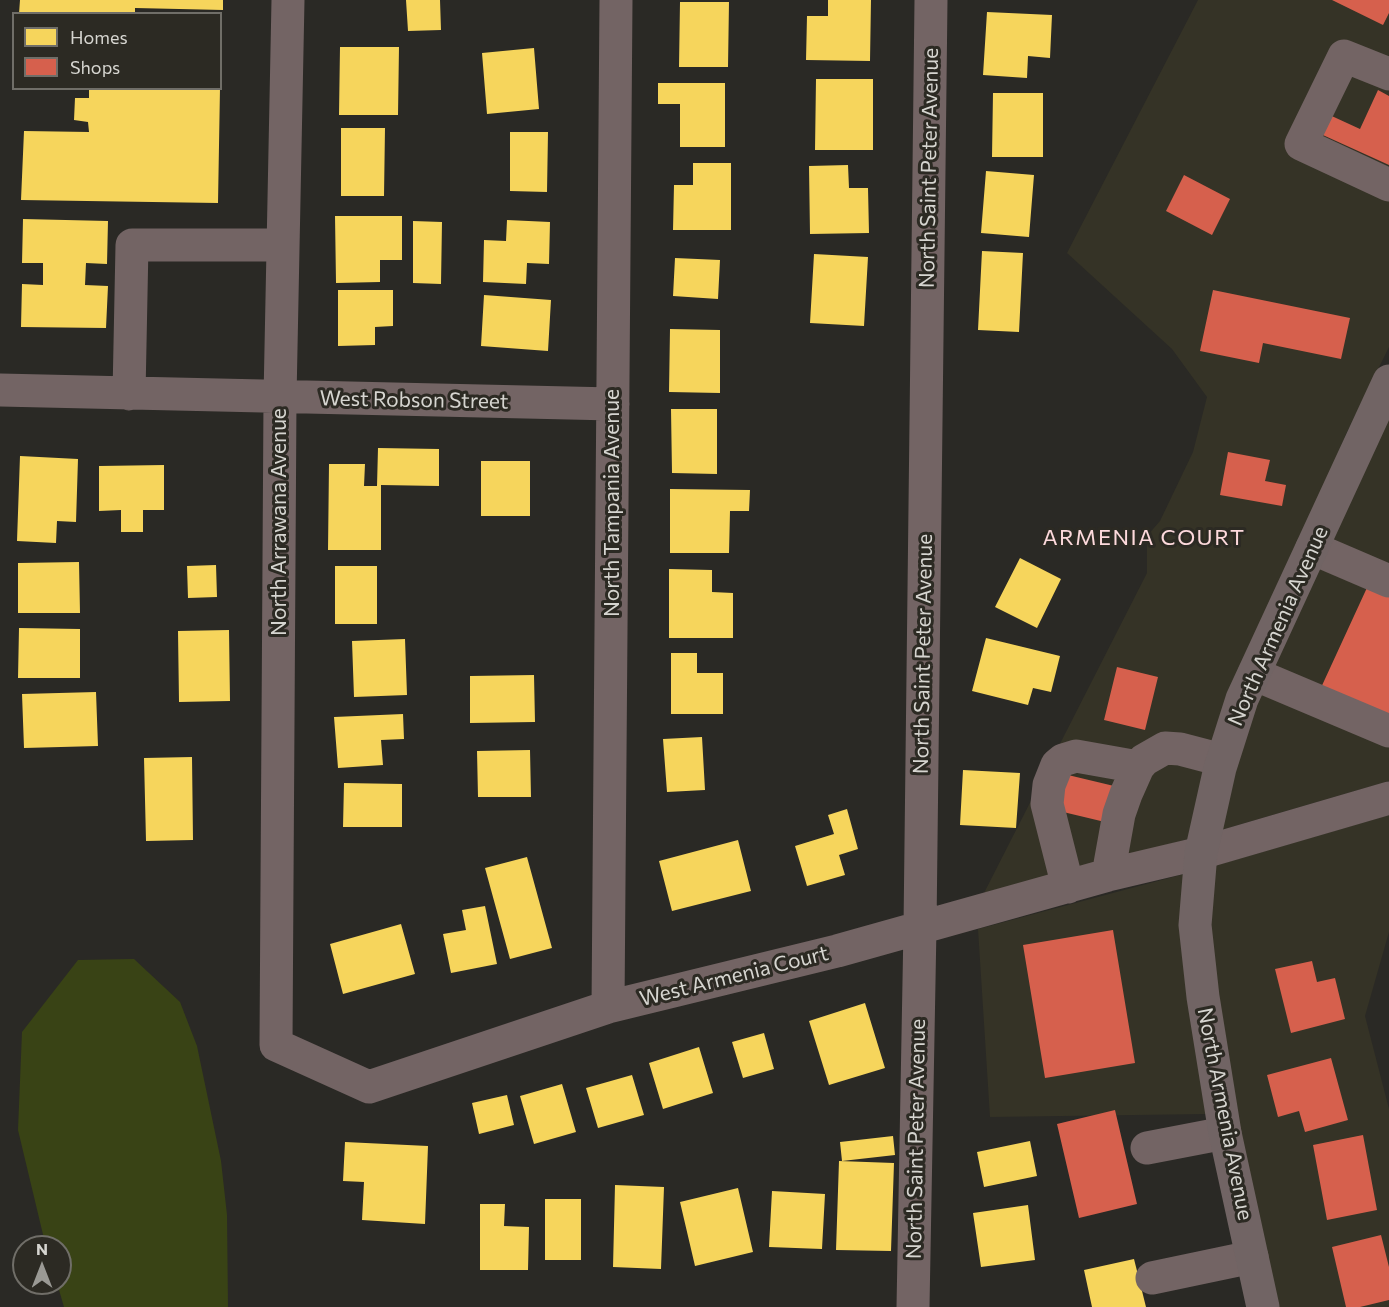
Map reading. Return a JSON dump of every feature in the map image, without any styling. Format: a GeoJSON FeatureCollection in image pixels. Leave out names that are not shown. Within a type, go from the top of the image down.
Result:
{"type":"FeatureCollection","features":[{"type":"Feature","properties":{"kind":"main road","name":"North Armenia Avenue"},"geometry":{"type":"LineString","coordinates":[[1263,1307],[1225,1133],[1203,997],[1195,925],[1201,853],[1222,760],[1242,699],[1389,381]]}},
{"type":"Feature","properties":{"kind":"street","name":"North Arrawana Avenue"},"geometry":{"type":"LineString","coordinates":[[276,1045],[280,398],[288,0]]}},
{"type":"Feature","properties":{"kind":"street","name":"North Tampania Avenue"},"geometry":{"type":"LineString","coordinates":[[608,1007],[616,0]]}},
{"type":"Feature","properties":{"kind":"street","name":"North Saint Peter Avenue"},"geometry":{"type":"LineString","coordinates":[[913,1307],[932,0]]}},
{"type":"Feature","properties":{"kind":"street"},"geometry":{"type":"LineString","coordinates":[[1389,74],[1344,56],[1301,144],[1389,184]]}},
{"type":"Feature","properties":{"kind":"street"},"geometry":{"type":"LineString","coordinates":[[129,393],[132,245],[283,245]]}},
{"type":"Feature","properties":{"kind":"street","name":"West Robson Street"},"geometry":{"type":"LineString","coordinates":[[0,390],[613,404]]}},
{"type":"Feature","properties":{"kind":"street"},"geometry":{"type":"LineString","coordinates":[[1312,548],[1389,581]]}},
{"type":"Feature","properties":{"kind":"street"},"geometry":{"type":"LineString","coordinates":[[1254,674],[1389,731]]}},
{"type":"Feature","properties":{"kind":"street"},"geometry":{"type":"LineString","coordinates":[[1108,875],[1125,794],[1138,767],[1144,760],[1165,748],[1180,749],[1222,760]]}},
{"type":"Feature","properties":{"kind":"street"},"geometry":{"type":"LineString","coordinates":[[1068,887],[1047,804],[1049,785],[1057,765],[1063,760],[1077,756],[1138,767]]}},
{"type":"Feature","properties":{"kind":"street","name":"West Armenia Court"},"geometry":{"type":"LineString","coordinates":[[276,1045],[369,1087],[608,1007],[837,951],[1108,875],[1201,853],[1389,798]]}},
{"type":"Feature","properties":{"kind":"street"},"geometry":{"type":"LineString","coordinates":[[1147,1148],[1225,1133]]}},
{"type":"Feature","properties":{"kind":"street"},"geometry":{"type":"LineString","coordinates":[[1152,1278],[1252,1257]]}},
{"type":"Feature","properties":{"kind":"shaded area"},"geometry":{"type":"Polygon","coordinates":[[[1198,0],[1389,0],[1389,347],[1345,436],[1189,839],[984,893],[1147,573],[1147,536],[1160,521],[1193,452],[1207,397],[1172,349],[1067,253],[1198,0]]]}},
{"type":"Feature","properties":{"kind":"shaded area"},"geometry":{"type":"Polygon","coordinates":[[[1389,416],[1389,781],[1221,830],[1234,773],[1256,706],[1389,416]]]}},
{"type":"Feature","properties":{"kind":"shaded area"},"geometry":{"type":"Polygon","coordinates":[[[1389,815],[1389,932],[1365,1016],[1389,1109],[1389,1307],[1278,1307],[1239,1129],[1217,994],[1210,925],[1214,866],[1389,815]]]}},
{"type":"Feature","properties":{"kind":"shaded area"},"geometry":{"type":"Polygon","coordinates":[[[1184,874],[1207,1114],[990,1117],[978,929],[1184,874]]]}},
{"type":"Feature","properties":{"kind":"green space"},"geometry":{"type":"Polygon","coordinates":[[[134,959],[180,1002],[197,1046],[221,1161],[227,1215],[228,1307],[64,1307],[60,1295],[72,1295],[72,1235],[43,1235],[18,1130],[22,1032],[78,960],[134,959]]]}},
{"type":"Feature","properties":{"kind":"building: Homes"},"geometry":{"type":"Polygon","coordinates":[[[20,0],[223,0],[223,10],[135,8],[135,12],[19,12],[20,0]]]}},
{"type":"Feature","properties":{"kind":"building: Homes"},"geometry":{"type":"Polygon","coordinates":[[[406,0],[440,0],[441,30],[408,31],[406,0]]]}},
{"type":"Feature","properties":{"kind":"building: Homes"},"geometry":{"type":"Polygon","coordinates":[[[828,0],[871,0],[870,61],[806,60],[807,16],[828,16],[828,0]]]}},
{"type":"Feature","properties":{"kind":"building: Homes"},"geometry":{"type":"Polygon","coordinates":[[[680,2],[729,2],[728,67],[679,67],[680,2]]]}},
{"type":"Feature","properties":{"kind":"building: Homes"},"geometry":{"type":"Polygon","coordinates":[[[987,12],[1052,15],[1050,58],[1028,56],[1027,78],[983,75],[987,12]]]}},
{"type":"Feature","properties":{"kind":"building: Homes"},"geometry":{"type":"Polygon","coordinates":[[[340,47],[399,47],[398,115],[339,115],[340,47]]]}},
{"type":"Feature","properties":{"kind":"building: Homes"},"geometry":{"type":"Polygon","coordinates":[[[534,48],[539,109],[487,114],[482,53],[534,48]]]}},
{"type":"Feature","properties":{"kind":"building: Homes"},"geometry":{"type":"Polygon","coordinates":[[[816,79],[873,79],[873,150],[815,150],[816,79]]]}},
{"type":"Feature","properties":{"kind":"building: Homes"},"geometry":{"type":"Polygon","coordinates":[[[658,83],[725,83],[725,147],[680,147],[680,104],[658,104],[658,83]]]}},
{"type":"Feature","properties":{"kind":"building: Homes"},"geometry":{"type":"Polygon","coordinates":[[[89,90],[220,90],[218,203],[21,200],[24,131],[89,132],[88,122],[74,120],[75,98],[89,98],[89,90]]]}},
{"type":"Feature","properties":{"kind":"building: Homes"},"geometry":{"type":"Polygon","coordinates":[[[993,93],[1043,93],[1043,157],[992,157],[993,93]]]}},
{"type":"Feature","properties":{"kind":"building: Homes"},"geometry":{"type":"Polygon","coordinates":[[[341,128],[385,128],[384,196],[341,196],[341,128]]]}},
{"type":"Feature","properties":{"kind":"building: Homes"},"geometry":{"type":"Polygon","coordinates":[[[510,132],[548,132],[547,192],[510,191],[510,132]]]}},
{"type":"Feature","properties":{"kind":"building: Homes"},"geometry":{"type":"Polygon","coordinates":[[[693,163],[731,163],[731,230],[673,230],[674,185],[693,185],[693,163]]]}},
{"type":"Feature","properties":{"kind":"building: Homes"},"geometry":{"type":"Polygon","coordinates":[[[848,165],[849,188],[868,188],[869,233],[810,234],[809,166],[848,165]]]}},
{"type":"Feature","properties":{"kind":"building: Homes"},"geometry":{"type":"Polygon","coordinates":[[[986,171],[1034,175],[1029,237],[981,233],[986,171]]]}},
{"type":"Feature","properties":{"kind":"building: Homes"},"geometry":{"type":"Polygon","coordinates":[[[335,216],[402,216],[402,260],[380,260],[380,282],[336,283],[335,216]]]}},
{"type":"Feature","properties":{"kind":"building: Homes"},"geometry":{"type":"Polygon","coordinates":[[[23,219],[108,221],[107,264],[86,263],[85,285],[108,286],[106,328],[21,327],[22,284],[43,285],[43,263],[22,263],[23,219]]]}},
{"type":"Feature","properties":{"kind":"building: Homes"},"geometry":{"type":"Polygon","coordinates":[[[507,220],[550,222],[549,264],[527,263],[526,284],[483,282],[484,240],[506,241],[507,220]]]}},
{"type":"Feature","properties":{"kind":"building: Homes"},"geometry":{"type":"Polygon","coordinates":[[[413,221],[442,222],[441,284],[413,283],[413,221]]]}},
{"type":"Feature","properties":{"kind":"building: Homes"},"geometry":{"type":"Polygon","coordinates":[[[982,251],[1023,253],[1019,332],[978,330],[982,251]]]}},
{"type":"Feature","properties":{"kind":"building: Homes"},"geometry":{"type":"Polygon","coordinates":[[[814,254],[868,257],[864,326],[810,323],[814,254]]]}},
{"type":"Feature","properties":{"kind":"building: Homes"},"geometry":{"type":"Polygon","coordinates":[[[675,258],[720,260],[718,299],[673,296],[675,258]]]}},
{"type":"Feature","properties":{"kind":"building: Homes"},"geometry":{"type":"Polygon","coordinates":[[[338,290],[393,290],[393,326],[375,327],[375,345],[338,346],[338,290]]]}},
{"type":"Feature","properties":{"kind":"building: Homes"},"geometry":{"type":"Polygon","coordinates":[[[484,295],[551,300],[548,351],[481,346],[484,295]]]}},
{"type":"Feature","properties":{"kind":"building: Homes"},"geometry":{"type":"Polygon","coordinates":[[[670,329],[720,330],[720,393],[669,392],[670,329]]]}},
{"type":"Feature","properties":{"kind":"building: Homes"},"geometry":{"type":"Polygon","coordinates":[[[671,409],[717,409],[717,474],[672,473],[671,409]]]}},
{"type":"Feature","properties":{"kind":"building: Homes"},"geometry":{"type":"Polygon","coordinates":[[[378,448],[439,449],[439,486],[381,485],[381,550],[328,550],[329,464],[365,464],[364,486],[377,486],[378,448]]]}},
{"type":"Feature","properties":{"kind":"building: Homes"},"geometry":{"type":"Polygon","coordinates":[[[20,456],[78,459],[76,522],[57,521],[56,543],[17,541],[20,456]]]}},
{"type":"Feature","properties":{"kind":"building: Homes"},"geometry":{"type":"Polygon","coordinates":[[[481,461],[530,461],[530,516],[481,516],[481,461]]]}},
{"type":"Feature","properties":{"kind":"building: Homes"},"geometry":{"type":"Polygon","coordinates":[[[164,465],[164,510],[143,510],[143,532],[121,532],[121,510],[99,511],[99,466],[164,465]]]}},
{"type":"Feature","properties":{"kind":"building: Homes"},"geometry":{"type":"Polygon","coordinates":[[[670,489],[750,490],[749,511],[730,511],[729,553],[670,553],[670,489]]]}},
{"type":"Feature","properties":{"kind":"building: Homes"},"geometry":{"type":"Polygon","coordinates":[[[1020,558],[1061,579],[1037,628],[995,607],[1020,558]]]}},
{"type":"Feature","properties":{"kind":"building: Homes"},"geometry":{"type":"Polygon","coordinates":[[[79,562],[80,613],[18,613],[18,563],[79,562]]]}},
{"type":"Feature","properties":{"kind":"building: Homes"},"geometry":{"type":"Polygon","coordinates":[[[216,565],[217,597],[188,598],[187,566],[216,565]]]}},
{"type":"Feature","properties":{"kind":"building: Homes"},"geometry":{"type":"Polygon","coordinates":[[[335,566],[377,566],[377,624],[335,624],[335,566]]]}},
{"type":"Feature","properties":{"kind":"building: Homes"},"geometry":{"type":"Polygon","coordinates":[[[669,569],[712,570],[712,592],[733,593],[733,638],[669,638],[669,569]]]}},
{"type":"Feature","properties":{"kind":"building: Homes"},"geometry":{"type":"Polygon","coordinates":[[[19,628],[80,629],[80,678],[18,678],[19,628]]]}},
{"type":"Feature","properties":{"kind":"building: Homes"},"geometry":{"type":"Polygon","coordinates":[[[229,630],[230,701],[179,702],[178,631],[229,630]]]}},
{"type":"Feature","properties":{"kind":"building: Homes"},"geometry":{"type":"Polygon","coordinates":[[[986,638],[1060,656],[1051,692],[1033,688],[1028,705],[972,691],[986,638]]]}},
{"type":"Feature","properties":{"kind":"building: Homes"},"geometry":{"type":"Polygon","coordinates":[[[405,639],[407,695],[354,697],[352,641],[405,639]]]}},
{"type":"Feature","properties":{"kind":"building: Homes"},"geometry":{"type":"Polygon","coordinates":[[[671,653],[697,653],[697,673],[723,673],[723,714],[671,714],[671,653]]]}},
{"type":"Feature","properties":{"kind":"building: Homes"},"geometry":{"type":"Polygon","coordinates":[[[534,675],[535,722],[470,723],[470,676],[534,675]]]}},
{"type":"Feature","properties":{"kind":"building: Homes"},"geometry":{"type":"Polygon","coordinates":[[[96,692],[98,746],[24,748],[22,694],[96,692]]]}},
{"type":"Feature","properties":{"kind":"building: Homes"},"geometry":{"type":"Polygon","coordinates":[[[403,714],[404,739],[381,740],[383,765],[338,768],[334,717],[403,714]]]}},
{"type":"Feature","properties":{"kind":"building: Homes"},"geometry":{"type":"Polygon","coordinates":[[[702,737],[705,790],[667,792],[663,739],[702,737]]]}},
{"type":"Feature","properties":{"kind":"building: Homes"},"geometry":{"type":"Polygon","coordinates":[[[530,750],[531,797],[478,797],[477,751],[530,750]]]}},
{"type":"Feature","properties":{"kind":"building: Homes"},"geometry":{"type":"Polygon","coordinates":[[[192,757],[193,840],[146,841],[144,758],[192,757]]]}},
{"type":"Feature","properties":{"kind":"building: Homes"},"geometry":{"type":"Polygon","coordinates":[[[963,770],[1020,773],[1016,828],[960,825],[963,770]]]}},
{"type":"Feature","properties":{"kind":"building: Homes"},"geometry":{"type":"Polygon","coordinates":[[[344,783],[402,784],[402,827],[343,827],[344,783]]]}},
{"type":"Feature","properties":{"kind":"building: Homes"},"geometry":{"type":"Polygon","coordinates":[[[847,809],[858,849],[839,855],[845,875],[807,886],[795,846],[834,834],[828,815],[847,809]]]}},
{"type":"Feature","properties":{"kind":"building: Homes"},"geometry":{"type":"Polygon","coordinates":[[[738,840],[751,891],[672,911],[659,861],[738,840]]]}},
{"type":"Feature","properties":{"kind":"building: Homes"},"geometry":{"type":"Polygon","coordinates":[[[527,857],[552,948],[510,959],[485,868],[527,857]]]}},
{"type":"Feature","properties":{"kind":"building: Homes"},"geometry":{"type":"Polygon","coordinates":[[[485,906],[497,964],[451,973],[443,934],[466,930],[462,910],[485,906]]]}},
{"type":"Feature","properties":{"kind":"building: Homes"},"geometry":{"type":"Polygon","coordinates":[[[401,924],[415,974],[343,994],[330,944],[401,924]]]}},
{"type":"Feature","properties":{"kind":"building: Homes"},"geometry":{"type":"Polygon","coordinates":[[[865,1003],[885,1068],[829,1085],[809,1021],[865,1003]]]}},
{"type":"Feature","properties":{"kind":"building: Homes"},"geometry":{"type":"Polygon","coordinates":[[[764,1033],[774,1069],[743,1078],[732,1042],[764,1033]]]}},
{"type":"Feature","properties":{"kind":"building: Homes"},"geometry":{"type":"Polygon","coordinates":[[[699,1047],[713,1093],[663,1109],[649,1063],[699,1047]]]}},
{"type":"Feature","properties":{"kind":"building: Homes"},"geometry":{"type":"Polygon","coordinates":[[[632,1075],[644,1115],[598,1128],[586,1088],[632,1075]]]}},
{"type":"Feature","properties":{"kind":"building: Homes"},"geometry":{"type":"Polygon","coordinates":[[[562,1084],[576,1132],[534,1144],[520,1096],[562,1084]]]}},
{"type":"Feature","properties":{"kind":"building: Homes"},"geometry":{"type":"Polygon","coordinates":[[[507,1095],[514,1125],[479,1134],[472,1103],[507,1095]]]}},
{"type":"Feature","properties":{"kind":"building: Homes"},"geometry":{"type":"Polygon","coordinates":[[[893,1136],[895,1155],[842,1161],[840,1142],[893,1136]]]}},
{"type":"Feature","properties":{"kind":"building: Homes"},"geometry":{"type":"Polygon","coordinates":[[[1030,1141],[1037,1176],[984,1187],[977,1152],[1030,1141]]]}},
{"type":"Feature","properties":{"kind":"building: Homes"},"geometry":{"type":"Polygon","coordinates":[[[345,1142],[428,1146],[425,1224],[362,1220],[364,1182],[343,1181],[345,1142]]]}},
{"type":"Feature","properties":{"kind":"building: Homes"},"geometry":{"type":"Polygon","coordinates":[[[839,1161],[894,1163],[891,1251],[836,1250],[839,1161]]]}},
{"type":"Feature","properties":{"kind":"building: Homes"},"geometry":{"type":"Polygon","coordinates":[[[615,1185],[664,1187],[661,1269],[613,1267],[615,1185]]]}},
{"type":"Feature","properties":{"kind":"building: Homes"},"geometry":{"type":"Polygon","coordinates":[[[738,1188],[753,1252],[695,1266],[680,1202],[738,1188]]]}},
{"type":"Feature","properties":{"kind":"building: Homes"},"geometry":{"type":"Polygon","coordinates":[[[772,1191],[825,1194],[822,1249],[769,1247],[772,1191]]]}},
{"type":"Feature","properties":{"kind":"building: Homes"},"geometry":{"type":"Polygon","coordinates":[[[545,1199],[581,1199],[581,1260],[545,1260],[545,1199]]]}},
{"type":"Feature","properties":{"kind":"building: Homes"},"geometry":{"type":"Polygon","coordinates":[[[480,1204],[505,1204],[504,1226],[529,1227],[528,1270],[480,1270],[480,1204]]]}},
{"type":"Feature","properties":{"kind":"building: Homes"},"geometry":{"type":"Polygon","coordinates":[[[1028,1205],[1035,1260],[981,1267],[973,1213],[1028,1205]]]}},
{"type":"Feature","properties":{"kind":"building: Homes"},"geometry":{"type":"Polygon","coordinates":[[[1134,1259],[1146,1307],[1092,1307],[1084,1270],[1134,1259]]]}},
{"type":"Feature","properties":{"kind":"building: Shops"},"geometry":{"type":"Polygon","coordinates":[[[1332,0],[1389,0],[1389,13],[1383,25],[1332,0]]]}},
{"type":"Feature","properties":{"kind":"building: Shops"},"geometry":{"type":"Polygon","coordinates":[[[1378,90],[1389,96],[1389,165],[1314,131],[1323,112],[1360,129],[1378,90]]]}},
{"type":"Feature","properties":{"kind":"building: Shops"},"geometry":{"type":"Polygon","coordinates":[[[1184,175],[1230,199],[1212,235],[1166,211],[1184,175]]]}},
{"type":"Feature","properties":{"kind":"building: Shops"},"geometry":{"type":"Polygon","coordinates":[[[1213,290],[1350,318],[1341,359],[1263,343],[1259,363],[1200,351],[1213,290]]]}},
{"type":"Feature","properties":{"kind":"building: Shops"},"geometry":{"type":"Polygon","coordinates":[[[1228,452],[1270,460],[1265,481],[1286,485],[1282,506],[1220,495],[1228,452]]]}},
{"type":"Feature","properties":{"kind":"building: Shops"},"geometry":{"type":"Polygon","coordinates":[[[1371,579],[1389,588],[1389,726],[1319,692],[1371,579]]]}},
{"type":"Feature","properties":{"kind":"building: Shops"},"geometry":{"type":"Polygon","coordinates":[[[1117,667],[1158,677],[1145,730],[1104,720],[1117,667]]]}},
{"type":"Feature","properties":{"kind":"building: Shops"},"geometry":{"type":"Polygon","coordinates":[[[1068,775],[1114,786],[1105,822],[1059,811],[1068,775]]]}},
{"type":"Feature","properties":{"kind":"building: Shops"},"geometry":{"type":"Polygon","coordinates":[[[1113,930],[1135,1063],[1045,1078],[1023,945],[1113,930]]]}},
{"type":"Feature","properties":{"kind":"building: Shops"},"geometry":{"type":"Polygon","coordinates":[[[1312,961],[1317,982],[1335,978],[1345,1019],[1291,1033],[1275,969],[1312,961]]]}},
{"type":"Feature","properties":{"kind":"building: Shops"},"geometry":{"type":"Polygon","coordinates":[[[1331,1058],[1348,1120],[1305,1132],[1299,1111],[1278,1117],[1267,1075],[1331,1058]]]}},
{"type":"Feature","properties":{"kind":"building: Shops"},"geometry":{"type":"Polygon","coordinates":[[[1115,1110],[1137,1204],[1079,1218],[1057,1124],[1115,1110]]]}},
{"type":"Feature","properties":{"kind":"building: Shops"},"geometry":{"type":"Polygon","coordinates":[[[1363,1135],[1377,1210],[1327,1220],[1313,1145],[1363,1135]]]}},
{"type":"Feature","properties":{"kind":"building: Shops"},"geometry":{"type":"Polygon","coordinates":[[[1381,1235],[1389,1267],[1389,1300],[1360,1307],[1346,1307],[1332,1247],[1381,1235]]]}},
{"type":"Feature","properties":{"kind":"district","name":"ARMENIA COURT"},"geometry":{"type":"Point","coordinates":[1144,538]}}]}
